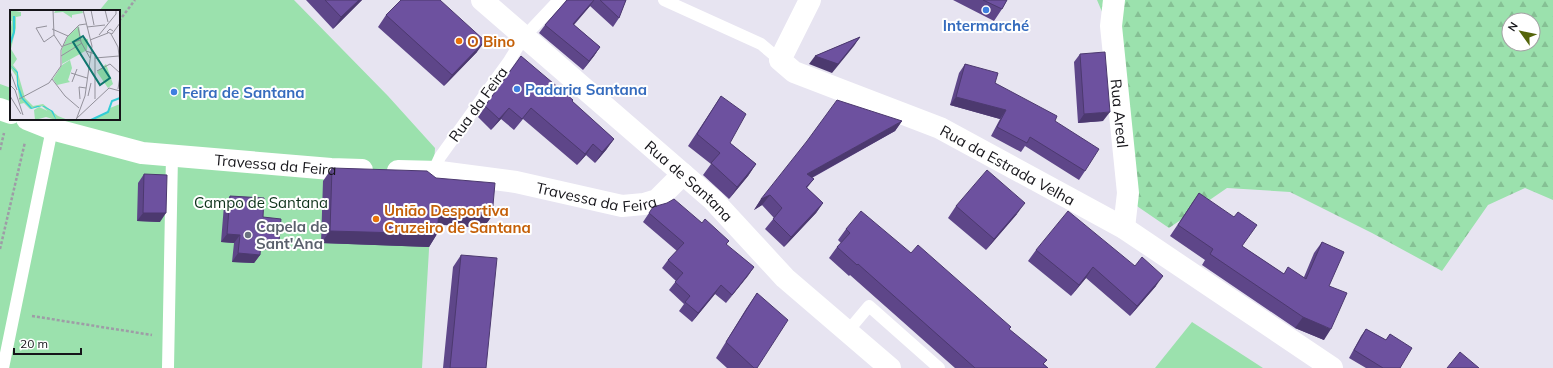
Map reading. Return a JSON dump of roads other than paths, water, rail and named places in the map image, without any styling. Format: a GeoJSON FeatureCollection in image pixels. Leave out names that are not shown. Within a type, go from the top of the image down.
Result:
{"type":"FeatureCollection","features":[{"type":"Feature","properties":{"kind":"street","name":"Rua de Santana"},"geometry":{"type":"LineString","coordinates":[[482,0],[713,200],[785,278],[890,368]]}},
{"type":"Feature","properties":{"kind":"street"},"geometry":{"type":"LineString","coordinates":[[780,60],[810,0]]}},
{"type":"Feature","properties":{"kind":"street","name":"Rua Areal"},"geometry":{"type":"LineString","coordinates":[[1114,0],[1111,26],[1128,193],[1124,228]]}},
{"type":"Feature","properties":{"kind":"street","name":"Rua da Estrada Velha"},"geometry":{"type":"LineString","coordinates":[[780,60],[794,72],[940,128],[1124,228],[1332,368]]}},
{"type":"Feature","properties":{"kind":"street","name":"Travessa da Feira"},"geometry":{"type":"LineString","coordinates":[[0,109],[10,113]]}},
{"type":"Feature","properties":{"kind":"street","name":"Travessa da Feira"},"geometry":{"type":"LineString","coordinates":[[28,120],[52,129],[142,153],[331,169],[433,172],[516,182],[622,206],[644,204],[657,200],[683,174]]}},
{"type":"Feature","properties":{"kind":"lane"},"geometry":{"type":"LineString","coordinates":[[524,37],[559,0]]}},
{"type":"Feature","properties":{"kind":"lane","name":"Rua da Estrada Velha"},"geometry":{"type":"LineString","coordinates":[[664,0],[761,44],[780,60]]}},
{"type":"Feature","properties":{"kind":"lane","name":"Rua da Feira"},"geometry":{"type":"LineString","coordinates":[[433,172],[440,157],[509,61],[524,37]]}},
{"type":"Feature","properties":{"kind":"lane"},"geometry":{"type":"LineString","coordinates":[[3,368],[52,129]]}},
{"type":"Feature","properties":{"kind":"lane"},"geometry":{"type":"LineString","coordinates":[[168,368],[172,156]]}},
{"type":"Feature","properties":{"kind":"lane"},"geometry":{"type":"LineString","coordinates":[[848,331],[869,306],[939,368]]}},
{"type":"Feature","properties":{"kind":"place","name":"Intermarché"},"geometry":{"type":"Point","coordinates":[986,10]}},
{"type":"Feature","properties":{"kind":"place","name":"O Bino"},"geometry":{"type":"Point","coordinates":[459,41]}},
{"type":"Feature","properties":{"kind":"place","name":"Padaria Santana"},"geometry":{"type":"Point","coordinates":[517,89]}},
{"type":"Feature","properties":{"kind":"place","name":"Feira de Santana"},"geometry":{"type":"Point","coordinates":[174,92]}},
{"type":"Feature","properties":{"kind":"place","name":"União Desportiva Cruzeiro de Santana"},"geometry":{"type":"Point","coordinates":[376,219]}},
{"type":"Feature","properties":{"kind":"place","name":"Capela de Sant'Ana"},"geometry":{"type":"Point","coordinates":[248,235]}},
{"type":"Feature","properties":{"kind":"park label","name":"Campo de Santana"},"geometry":{"type":"Point","coordinates":[261,202]}}]}
